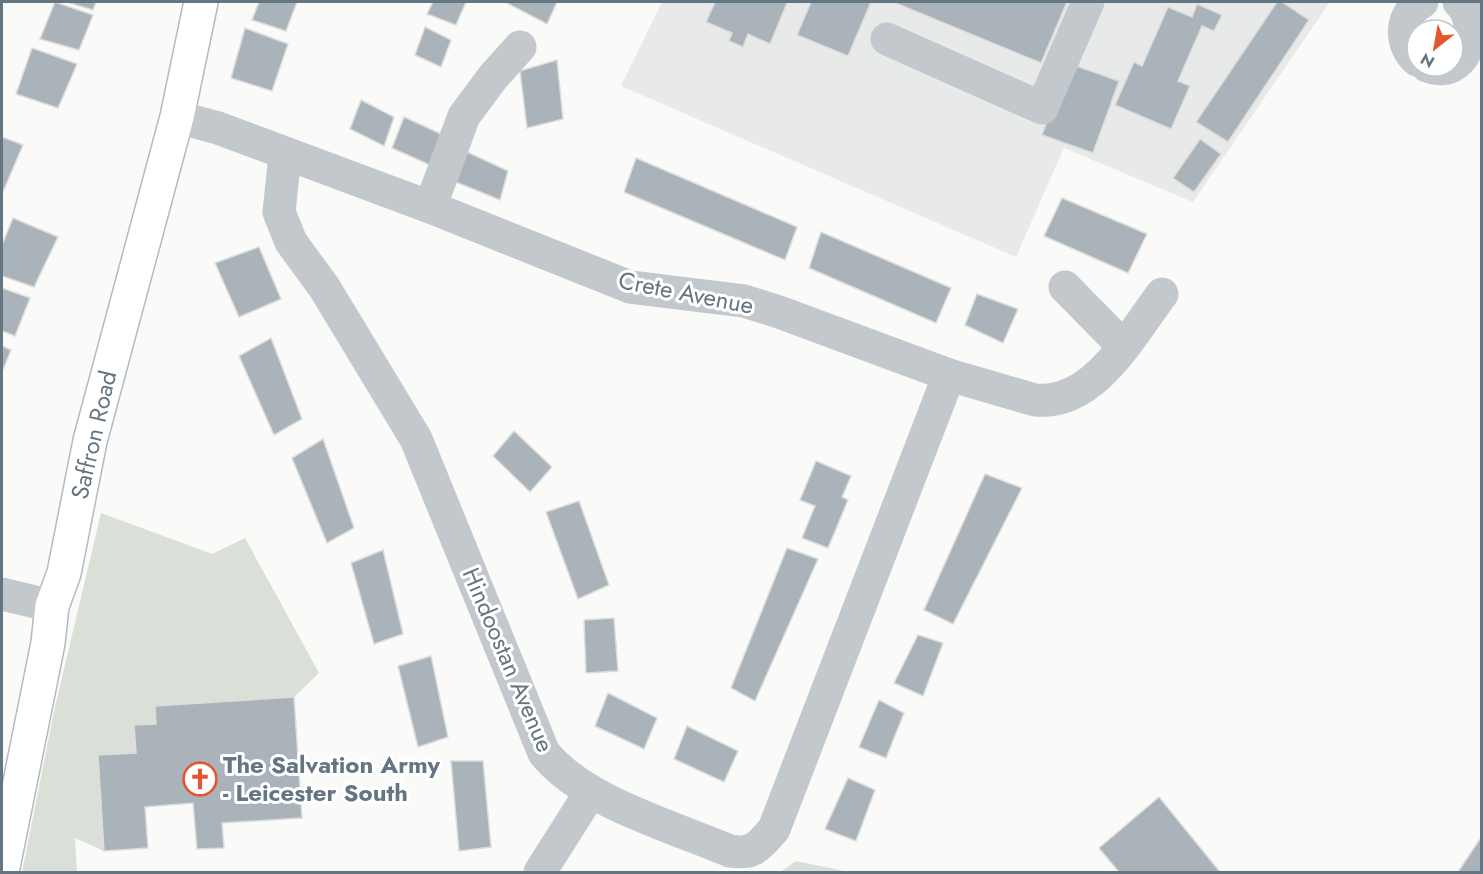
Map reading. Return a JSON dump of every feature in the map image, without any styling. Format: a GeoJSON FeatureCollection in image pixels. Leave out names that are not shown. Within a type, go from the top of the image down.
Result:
{"type":"FeatureCollection","features":[{"type":"Feature","properties":{"kind":"main road","name":"Saffron Road"},"geometry":{"type":"LineString","coordinates":[[2,873],[48,643],[51,606],[64,573],[107,373],[177,117],[201,2]]}},
{"type":"Feature","properties":{"kind":"street"},"geometry":{"type":"LineString","coordinates":[[887,39],[1042,108],[1088,2]]}},
{"type":"Feature","properties":{"kind":"street"},"geometry":{"type":"LineString","coordinates":[[1459,2],[1472,15],[1476,26],[1472,51],[1465,57]]}},
{"type":"Feature","properties":{"kind":"street"},"geometry":{"type":"LineString","coordinates":[[1405,25],[1405,40]]}},
{"type":"Feature","properties":{"kind":"street"},"geometry":{"type":"LineString","coordinates":[[430,207],[464,116],[493,77],[520,47]]}},
{"type":"Feature","properties":{"kind":"street","name":"Crete Avenue"},"geometry":{"type":"LineString","coordinates":[[177,117],[218,128],[285,155],[430,207],[630,287],[744,302],[779,312],[949,375],[1035,400],[1048,402],[1090,384],[1123,346],[1162,294]]}},
{"type":"Feature","properties":{"kind":"street","name":"Hindoostan Avenue"},"geometry":{"type":"LineString","coordinates":[[285,155],[279,212],[291,242],[324,287],[416,439],[544,753],[557,768],[590,793],[730,851],[745,853],[759,846],[774,829],[949,375]]}},
{"type":"Feature","properties":{"kind":"street"},"geometry":{"type":"LineString","coordinates":[[1065,287],[1123,346]]}},
{"type":"Feature","properties":{"kind":"street"},"geometry":{"type":"LineString","coordinates":[[2,594],[51,606]]}},
{"type":"Feature","properties":{"kind":"street"},"geometry":{"type":"LineString","coordinates":[[540,873],[590,793]]}},
{"type":"Feature","properties":{"kind":"shaded area"},"geometry":{"type":"Polygon","coordinates":[[[662,2],[1330,2],[1193,202],[1064,148],[1016,257],[621,86],[662,2]]]}},
{"type":"Feature","properties":{"kind":"shaded area"},"geometry":{"type":"Polygon","coordinates":[[[101,513],[212,554],[245,538],[319,673],[294,697],[155,706],[156,724],[134,725],[136,753],[98,756],[104,851],[75,838],[77,872],[22,872],[55,707],[101,513]]]}},
{"type":"Feature","properties":{"kind":"shaded area"},"geometry":{"type":"Polygon","coordinates":[[[796,861],[850,872],[780,872],[796,861]]]}},
{"type":"Feature","properties":{"kind":"building"},"geometry":{"type":"Polygon","coordinates":[[[55,2],[93,15],[79,50],[40,39],[55,2]]]}},
{"type":"Feature","properties":{"kind":"building"},"geometry":{"type":"Polygon","coordinates":[[[67,2],[96,2],[93,10],[67,2]]]}},
{"type":"Feature","properties":{"kind":"building"},"geometry":{"type":"Polygon","coordinates":[[[259,2],[297,2],[286,31],[252,20],[259,2]]]}},
{"type":"Feature","properties":{"kind":"building"},"geometry":{"type":"Polygon","coordinates":[[[433,2],[466,2],[456,25],[427,14],[433,2]]]}},
{"type":"Feature","properties":{"kind":"building"},"geometry":{"type":"Polygon","coordinates":[[[505,2],[557,2],[547,24],[505,2]]]}},
{"type":"Feature","properties":{"kind":"building"},"geometry":{"type":"Polygon","coordinates":[[[715,2],[787,3],[770,44],[748,34],[743,47],[729,41],[732,33],[706,22],[715,2]]]}},
{"type":"Feature","properties":{"kind":"building"},"geometry":{"type":"Polygon","coordinates":[[[811,2],[871,2],[848,56],[797,35],[811,2]]]}},
{"type":"Feature","properties":{"kind":"building"},"geometry":{"type":"Polygon","coordinates":[[[893,2],[1067,2],[1041,63],[893,2]]]}},
{"type":"Feature","properties":{"kind":"building"},"geometry":{"type":"Polygon","coordinates":[[[1277,2],[1282,2],[1309,20],[1228,142],[1196,122],[1277,2]]]}},
{"type":"Feature","properties":{"kind":"building"},"geometry":{"type":"Polygon","coordinates":[[[1197,4],[1222,15],[1214,31],[1202,26],[1178,81],[1190,86],[1171,129],[1115,105],[1134,62],[1142,66],[1168,7],[1192,17],[1197,4]]]}},
{"type":"Feature","properties":{"kind":"building"},"geometry":{"type":"Polygon","coordinates":[[[425,27],[451,40],[441,67],[415,55],[425,27]]]}},
{"type":"Feature","properties":{"kind":"building"},"geometry":{"type":"Polygon","coordinates":[[[245,28],[288,44],[272,91],[231,78],[245,28]]]}},
{"type":"Feature","properties":{"kind":"building"},"geometry":{"type":"Polygon","coordinates":[[[32,48],[77,64],[58,108],[16,94],[32,48]]]}},
{"type":"Feature","properties":{"kind":"building"},"geometry":{"type":"Polygon","coordinates":[[[557,60],[563,119],[527,128],[520,71],[557,60]]]}},
{"type":"Feature","properties":{"kind":"building"},"geometry":{"type":"Polygon","coordinates":[[[1068,63],[1119,81],[1093,153],[1042,135],[1068,63]]]}},
{"type":"Feature","properties":{"kind":"building"},"geometry":{"type":"Polygon","coordinates":[[[361,100],[394,117],[384,146],[350,129],[361,100]]]}},
{"type":"Feature","properties":{"kind":"building"},"geometry":{"type":"Polygon","coordinates":[[[404,117],[441,134],[430,165],[392,148],[404,117]]]}},
{"type":"Feature","properties":{"kind":"building"},"geometry":{"type":"Polygon","coordinates":[[[2,137],[23,145],[2,194],[2,137]]]}},
{"type":"Feature","properties":{"kind":"building"},"geometry":{"type":"Polygon","coordinates":[[[1200,139],[1221,154],[1194,192],[1173,178],[1200,139]]]}},
{"type":"Feature","properties":{"kind":"building"},"geometry":{"type":"Polygon","coordinates":[[[467,152],[508,171],[500,200],[456,182],[467,152]]]}},
{"type":"Feature","properties":{"kind":"building"},"geometry":{"type":"Polygon","coordinates":[[[636,158],[797,227],[785,260],[624,192],[636,158]]]}},
{"type":"Feature","properties":{"kind":"building"},"geometry":{"type":"Polygon","coordinates":[[[1062,198],[1147,234],[1128,273],[1044,236],[1062,198]]]}},
{"type":"Feature","properties":{"kind":"building"},"geometry":{"type":"Polygon","coordinates":[[[13,218],[58,237],[34,287],[2,276],[2,245],[13,218]]]}},
{"type":"Feature","properties":{"kind":"building"},"geometry":{"type":"Polygon","coordinates":[[[821,232],[951,288],[936,323],[809,268],[821,232]]]}},
{"type":"Feature","properties":{"kind":"building"},"geometry":{"type":"Polygon","coordinates":[[[259,247],[281,299],[239,317],[215,263],[259,247]]]}},
{"type":"Feature","properties":{"kind":"building"},"geometry":{"type":"Polygon","coordinates":[[[2,288],[30,298],[15,336],[2,331],[2,288]]]}},
{"type":"Feature","properties":{"kind":"building"},"geometry":{"type":"Polygon","coordinates":[[[977,294],[1018,309],[1003,343],[965,325],[977,294]]]}},
{"type":"Feature","properties":{"kind":"building"},"geometry":{"type":"Polygon","coordinates":[[[271,338],[302,419],[274,435],[239,356],[271,338]]]}},
{"type":"Feature","properties":{"kind":"building"},"geometry":{"type":"Polygon","coordinates":[[[2,346],[11,350],[2,372],[2,346]]]}},
{"type":"Feature","properties":{"kind":"building"},"geometry":{"type":"Polygon","coordinates":[[[514,431],[552,467],[530,492],[493,456],[514,431]]]}},
{"type":"Feature","properties":{"kind":"building"},"geometry":{"type":"Polygon","coordinates":[[[323,439],[354,528],[327,543],[292,458],[323,439]]]}},
{"type":"Feature","properties":{"kind":"building"},"geometry":{"type":"Polygon","coordinates":[[[816,461],[851,476],[842,497],[848,500],[828,548],[802,538],[815,506],[800,500],[816,461]]]}},
{"type":"Feature","properties":{"kind":"building"},"geometry":{"type":"Polygon","coordinates":[[[985,474],[1022,488],[953,624],[924,610],[985,474]]]}},
{"type":"Feature","properties":{"kind":"building"},"geometry":{"type":"Polygon","coordinates":[[[579,501],[609,585],[578,599],[546,512],[579,501]]]}},
{"type":"Feature","properties":{"kind":"building"},"geometry":{"type":"Polygon","coordinates":[[[787,548],[818,559],[755,701],[731,688],[787,548]]]}},
{"type":"Feature","properties":{"kind":"building"},"geometry":{"type":"Polygon","coordinates":[[[383,550],[403,634],[374,644],[351,563],[383,550]]]}},
{"type":"Feature","properties":{"kind":"building"},"geometry":{"type":"Polygon","coordinates":[[[614,618],[618,671],[586,673],[584,620],[614,618]]]}},
{"type":"Feature","properties":{"kind":"building"},"geometry":{"type":"Polygon","coordinates":[[[918,635],[943,643],[923,696],[894,683],[918,635]]]}},
{"type":"Feature","properties":{"kind":"building"},"geometry":{"type":"Polygon","coordinates":[[[431,656],[448,737],[418,747],[398,666],[431,656]]]}},
{"type":"Feature","properties":{"kind":"building"},"geometry":{"type":"Polygon","coordinates":[[[608,693],[657,718],[644,749],[595,726],[608,693]]]}},
{"type":"Feature","properties":{"kind":"building","name":"The Salvation Army - Leicester South"},"geometry":{"type":"Polygon","coordinates":[[[294,697],[302,818],[222,823],[224,848],[197,849],[193,803],[145,807],[148,848],[104,851],[98,755],[136,753],[134,725],[156,724],[155,706],[294,697]]]}},
{"type":"Feature","properties":{"kind":"building"},"geometry":{"type":"Polygon","coordinates":[[[879,700],[904,713],[886,758],[859,747],[879,700]]]}},
{"type":"Feature","properties":{"kind":"building"},"geometry":{"type":"Polygon","coordinates":[[[687,726],[738,751],[724,782],[674,759],[687,726]]]}},
{"type":"Feature","properties":{"kind":"building"},"geometry":{"type":"Polygon","coordinates":[[[451,761],[483,761],[491,847],[459,851],[451,761]]]}},
{"type":"Feature","properties":{"kind":"building"},"geometry":{"type":"Polygon","coordinates":[[[848,778],[875,790],[856,841],[825,829],[848,778]]]}},
{"type":"Feature","properties":{"kind":"building"},"geometry":{"type":"Polygon","coordinates":[[[1159,797],[1220,872],[1119,872],[1099,848],[1159,797]]]}},
{"type":"Feature","properties":{"kind":"building"},"geometry":{"type":"Polygon","coordinates":[[[1482,836],[1482,872],[1458,872],[1482,836]]]}},
{"type":"Feature","properties":{"kind":"place","name":"The Salvation Army - Leicester South"},"geometry":{"type":"Point","coordinates":[200,779]}}]}
